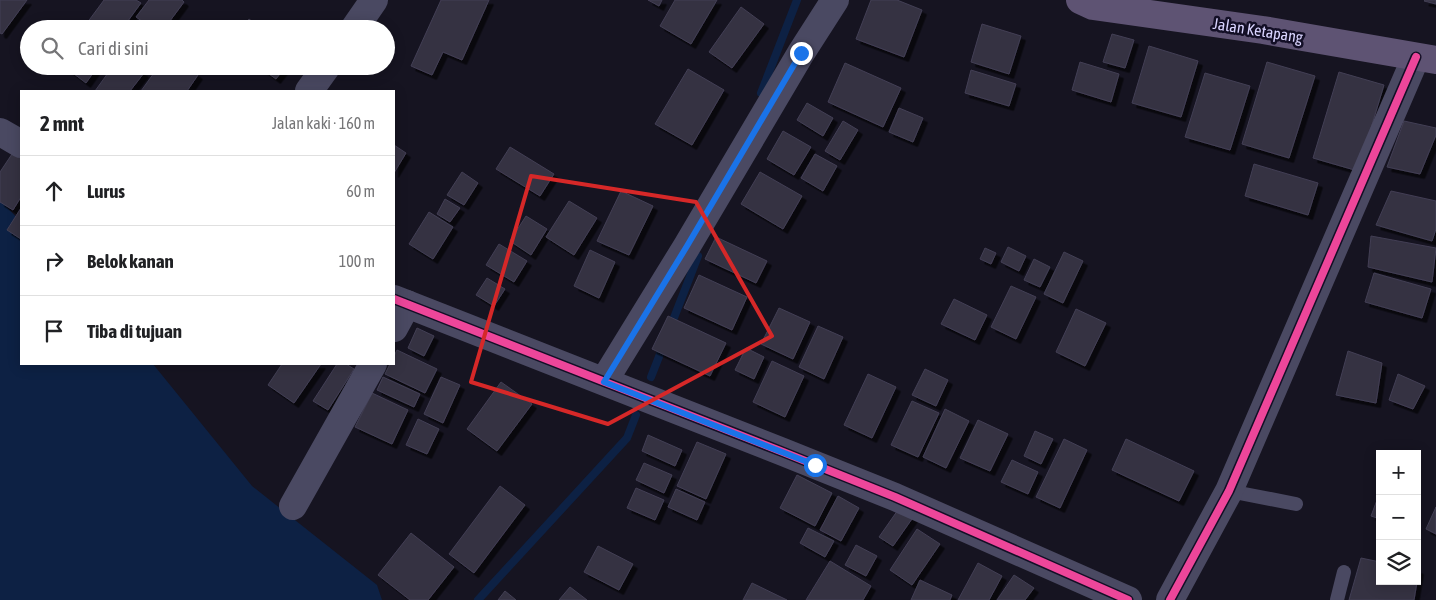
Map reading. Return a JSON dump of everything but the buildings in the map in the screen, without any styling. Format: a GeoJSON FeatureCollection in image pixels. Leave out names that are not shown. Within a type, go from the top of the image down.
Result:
{"type":"FeatureCollection","features":[{"type":"Feature","properties":{"kind":"main road","name":"Jalan Ketapang"},"geometry":{"type":"LineString","coordinates":[[1086,3],[1263,30],[1426,59]]}},
{"type":"Feature","properties":{"kind":"street"},"geometry":{"type":"LineString","coordinates":[[360,20],[374,0]]}},
{"type":"Feature","properties":{"kind":"street"},"geometry":{"type":"LineString","coordinates":[[604,382],[801,53],[835,0]]}},
{"type":"Feature","properties":{"kind":"street"},"geometry":{"type":"LineString","coordinates":[[1170,600],[1229,492],[1426,59]]}},
{"type":"Feature","properties":{"kind":"street"},"geometry":{"type":"LineString","coordinates":[[310,90],[321,75]]}},
{"type":"Feature","properties":{"kind":"street"},"geometry":{"type":"LineString","coordinates":[[0,132],[20,143]]}},
{"type":"Feature","properties":{"kind":"street"},"geometry":{"type":"LineString","coordinates":[[395,324],[400,302],[896,497],[1128,600]]}},
{"type":"Feature","properties":{"kind":"street"},"geometry":{"type":"LineString","coordinates":[[293,506],[372,365]]}},
{"type":"Feature","properties":{"kind":"lane"},"geometry":{"type":"LineString","coordinates":[[1229,492],[1296,504]]}},
{"type":"Feature","properties":{"kind":"lane"},"geometry":{"type":"LineString","coordinates":[[1337,600],[1344,572]]}},
{"type":"Feature","properties":{"kind":"highlighted area"},"geometry":{"type":"Polygon","coordinates":[[[531,176],[696,202],[772,336],[608,424],[471,382],[531,176]]]}},
{"type":"Feature","properties":{"kind":"water"},"geometry":{"type":"Polygon","coordinates":[[[0,200],[20,221],[20,365],[154,365],[252,486],[377,585],[382,600],[0,600],[0,200]]]}},
{"type":"Feature","properties":{"kind":"waterway"},"geometry":{"type":"LineString","coordinates":[[761,93],[797,0]]}},
{"type":"Feature","properties":{"kind":"waterway"},"geometry":{"type":"LineString","coordinates":[[670,328],[698,256]]}},
{"type":"Feature","properties":{"kind":"waterway"},"geometry":{"type":"LineString","coordinates":[[651,377],[664,344]]}},
{"type":"Feature","properties":{"kind":"waterway"},"geometry":{"type":"LineString","coordinates":[[478,600],[627,438],[636,415]]}},
{"type":"Feature","properties":{"kind":"cycle path"},"geometry":{"type":"LineString","coordinates":[[1170,600],[1229,491],[1416,57]]}},
{"type":"Feature","properties":{"kind":"cycle path"},"geometry":{"type":"LineString","coordinates":[[395,299],[895,497],[1128,600]]}},
{"type":"Feature","properties":{"kind":"route"},"geometry":{"type":"LineString","coordinates":[[801,53],[604,382],[815,465]]}}]}
